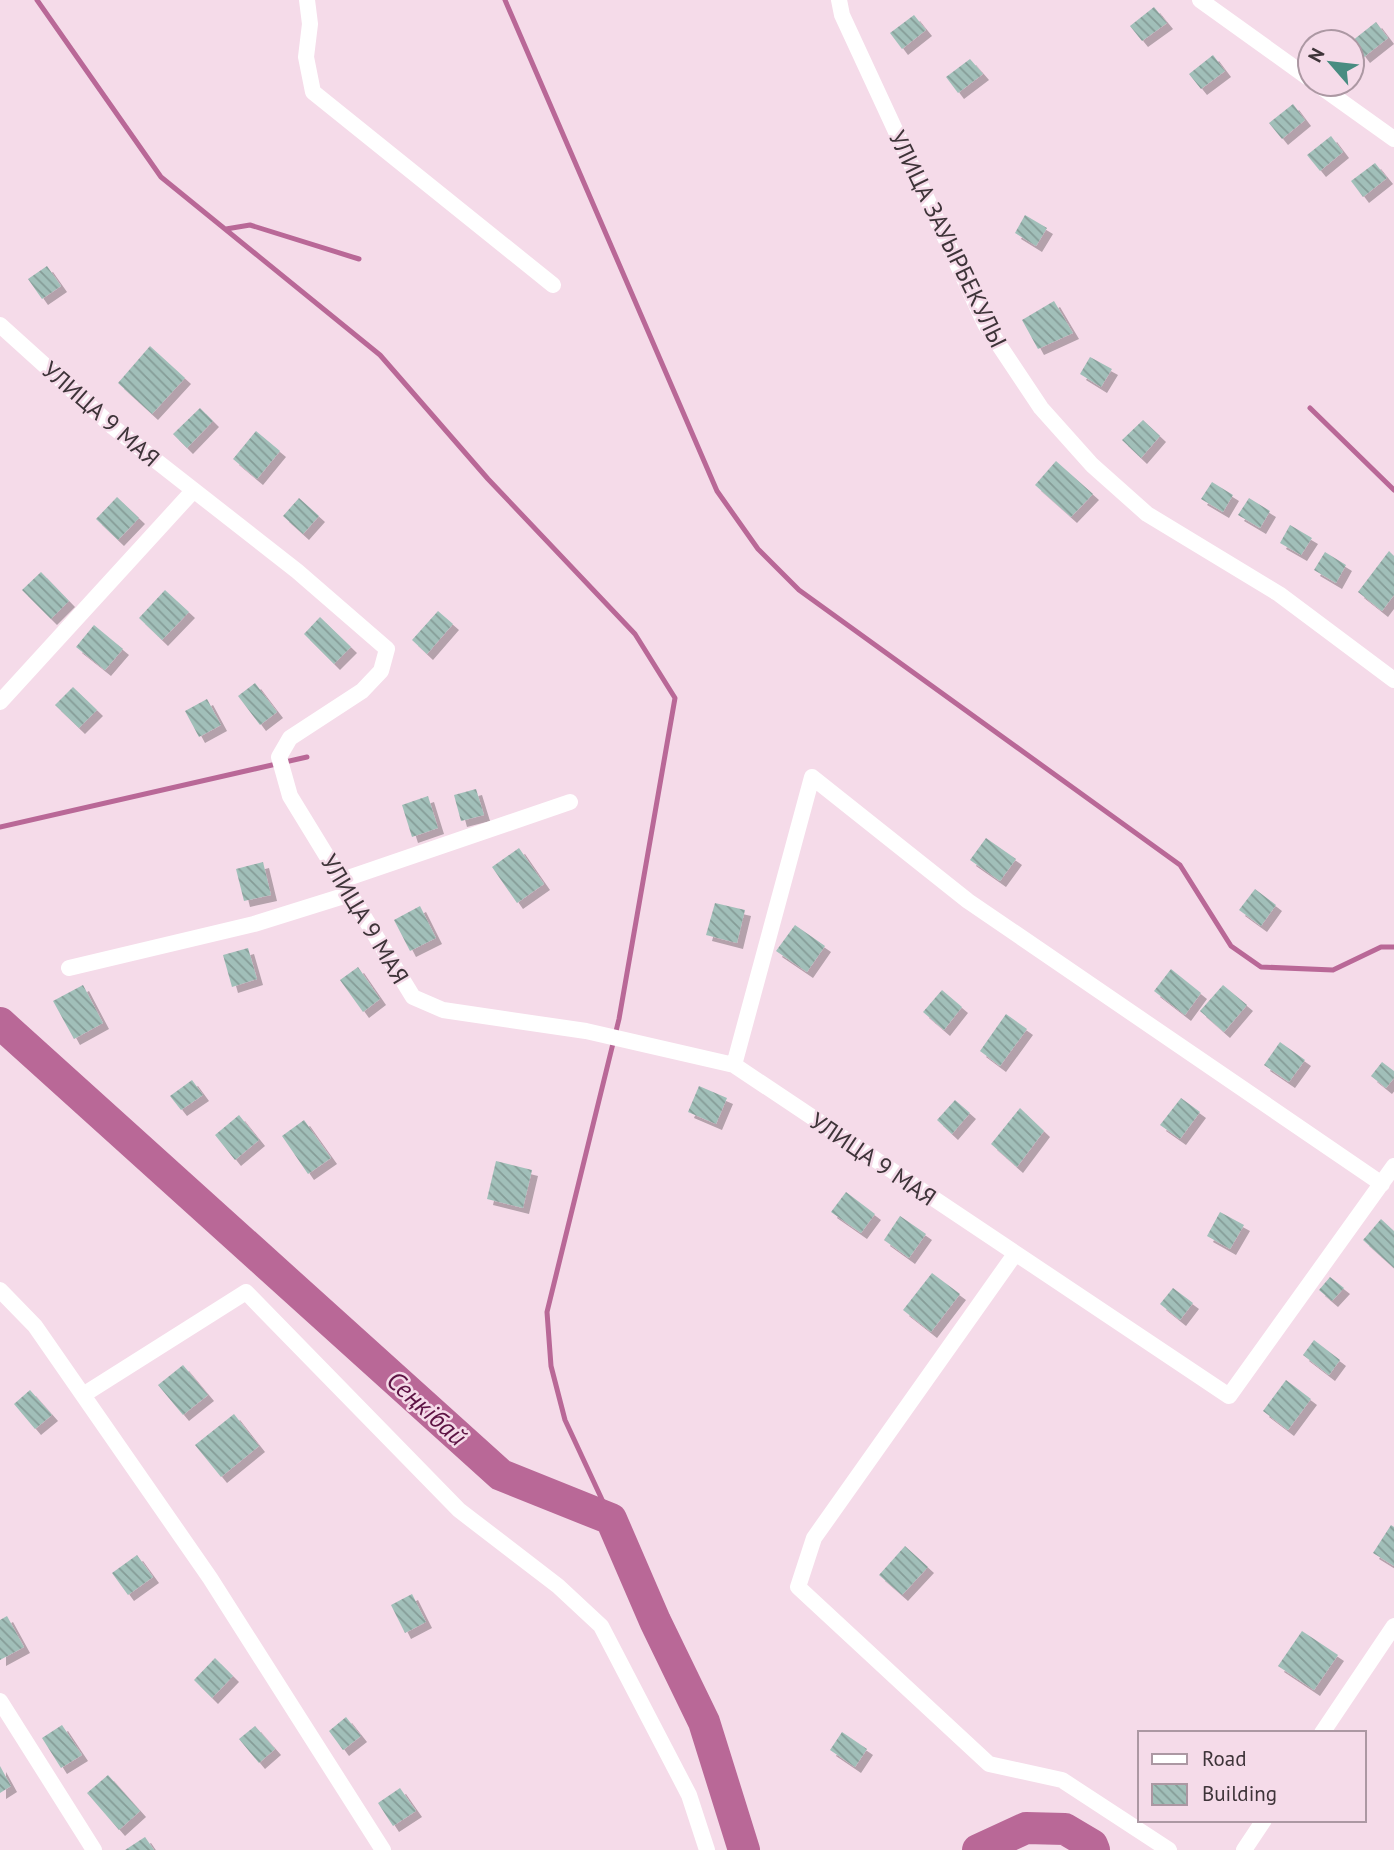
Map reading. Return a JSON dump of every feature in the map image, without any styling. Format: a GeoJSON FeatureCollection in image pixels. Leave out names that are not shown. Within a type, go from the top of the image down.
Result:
{"type":"FeatureCollection","features":[{"type":"Feature","properties":{"kind":"street"},"geometry":{"type":"LineString","coordinates":[[307,0],[310,24],[306,57],[313,92],[553,285]]}},
{"type":"Feature","properties":{"kind":"street","name":"УЛИЦА ЗАУЫРБЕКУЛЫ"},"geometry":{"type":"LineString","coordinates":[[839,0],[842,15],[870,78],[985,324],[1041,408],[1092,465],[1147,514],[1279,594],[1394,680]]}},
{"type":"Feature","properties":{"kind":"street"},"geometry":{"type":"LineString","coordinates":[[1200,0],[1296,69]]}},
{"type":"Feature","properties":{"kind":"street"},"geometry":{"type":"LineString","coordinates":[[1337,98],[1394,139]]}},
{"type":"Feature","properties":{"kind":"street","name":"УЛИЦА 9 МАЯ"},"geometry":{"type":"LineString","coordinates":[[0,325],[113,427],[297,571],[387,649],[381,671],[362,691],[290,738],[279,757],[290,796],[412,997],[443,1010],[586,1031],[734,1065],[1229,1395],[1382,1184]]}},
{"type":"Feature","properties":{"kind":"street"},"geometry":{"type":"LineString","coordinates":[[0,702],[193,491]]}},
{"type":"Feature","properties":{"kind":"street"},"geometry":{"type":"LineString","coordinates":[[734,1065],[812,776],[968,901],[1382,1184],[1394,1166]]}},
{"type":"Feature","properties":{"kind":"street"},"geometry":{"type":"LineString","coordinates":[[69,968],[254,924],[570,802]]}},
{"type":"Feature","properties":{"kind":"street"},"geometry":{"type":"LineString","coordinates":[[1015,1254],[814,1538],[799,1587],[989,1764],[1062,1780],[1169,1850]]}},
{"type":"Feature","properties":{"kind":"street"},"geometry":{"type":"LineString","coordinates":[[0,1290],[35,1326],[209,1578],[383,1850]]}},
{"type":"Feature","properties":{"kind":"street"},"geometry":{"type":"LineString","coordinates":[[83,1395],[246,1293],[459,1510],[558,1586],[601,1626],[689,1795],[707,1850]]}},
{"type":"Feature","properties":{"kind":"street"},"geometry":{"type":"LineString","coordinates":[[1323,1731],[1394,1626]]}},
{"type":"Feature","properties":{"kind":"street"},"geometry":{"type":"LineString","coordinates":[[0,1701],[94,1850]]}},
{"type":"Feature","properties":{"kind":"street"},"geometry":{"type":"LineString","coordinates":[[1244,1850],[1263,1822]]}},
{"type":"Feature","properties":{"kind":"building"},"geometry":{"type":"Polygon","coordinates":[[[1154,7],[1167,23],[1142,41],[1130,26],[1154,7]]]}},
{"type":"Feature","properties":{"kind":"building"},"geometry":{"type":"Polygon","coordinates":[[[914,15],[926,30],[902,49],[890,33],[914,15]]]}},
{"type":"Feature","properties":{"kind":"building"},"geometry":{"type":"Polygon","coordinates":[[[1376,22],[1388,38],[1366,55],[1366,30],[1376,22]]]}},
{"type":"Feature","properties":{"kind":"building"},"geometry":{"type":"Polygon","coordinates":[[[1213,55],[1225,71],[1201,89],[1189,74],[1213,55]]]}},
{"type":"Feature","properties":{"kind":"building"},"geometry":{"type":"Polygon","coordinates":[[[970,59],[983,74],[958,93],[946,77],[970,59]]]}},
{"type":"Feature","properties":{"kind":"building"},"geometry":{"type":"Polygon","coordinates":[[[1293,104],[1305,120],[1282,139],[1269,123],[1293,104]]]}},
{"type":"Feature","properties":{"kind":"building"},"geometry":{"type":"Polygon","coordinates":[[[1331,136],[1343,152],[1320,171],[1307,155],[1331,136]]]}},
{"type":"Feature","properties":{"kind":"building"},"geometry":{"type":"Polygon","coordinates":[[[1375,163],[1387,178],[1363,197],[1351,181],[1375,163]]]}},
{"type":"Feature","properties":{"kind":"building"},"geometry":{"type":"Polygon","coordinates":[[[1025,215],[1047,228],[1036,246],[1015,233],[1025,215]]]}},
{"type":"Feature","properties":{"kind":"building"},"geometry":{"type":"Polygon","coordinates":[[[47,266],[61,286],[42,299],[28,279],[47,266]]]}},
{"type":"Feature","properties":{"kind":"building"},"geometry":{"type":"Polygon","coordinates":[[[1054,301],[1073,333],[1038,349],[1022,320],[1054,301]]]}},
{"type":"Feature","properties":{"kind":"building"},"geometry":{"type":"Polygon","coordinates":[[[150,346],[185,378],[152,414],[118,383],[150,346]]]}},
{"type":"Feature","properties":{"kind":"building"},"geometry":{"type":"Polygon","coordinates":[[[1090,357],[1112,369],[1101,387],[1080,374],[1090,357]]]}},
{"type":"Feature","properties":{"kind":"building"},"geometry":{"type":"Polygon","coordinates":[[[200,408],[213,421],[187,448],[173,434],[200,408]]]}},
{"type":"Feature","properties":{"kind":"building"},"geometry":{"type":"Polygon","coordinates":[[[1143,420],[1160,436],[1141,458],[1122,440],[1143,420]]]}},
{"type":"Feature","properties":{"kind":"building"},"geometry":{"type":"Polygon","coordinates":[[[256,431],[280,451],[257,479],[233,459],[256,431]]]}},
{"type":"Feature","properties":{"kind":"building"},"geometry":{"type":"Polygon","coordinates":[[[1056,461],[1093,494],[1071,517],[1035,485],[1056,461]]]}},
{"type":"Feature","properties":{"kind":"building"},"geometry":{"type":"Polygon","coordinates":[[[1212,482],[1233,495],[1223,512],[1201,499],[1212,482]]]}},
{"type":"Feature","properties":{"kind":"building"},"geometry":{"type":"Polygon","coordinates":[[[117,497],[139,518],[118,540],[96,519],[117,497]]]}},
{"type":"Feature","properties":{"kind":"building"},"geometry":{"type":"Polygon","coordinates":[[[299,498],[319,516],[303,534],[283,516],[299,498]]]}},
{"type":"Feature","properties":{"kind":"building"},"geometry":{"type":"Polygon","coordinates":[[[1249,498],[1270,511],[1260,528],[1238,515],[1249,498]]]}},
{"type":"Feature","properties":{"kind":"building"},"geometry":{"type":"Polygon","coordinates":[[[1290,525],[1312,538],[1301,555],[1280,543],[1290,525]]]}},
{"type":"Feature","properties":{"kind":"building"},"geometry":{"type":"Polygon","coordinates":[[[1389,551],[1394,556],[1394,595],[1382,611],[1358,592],[1389,551]]]}},
{"type":"Feature","properties":{"kind":"building"},"geometry":{"type":"Polygon","coordinates":[[[1325,552],[1346,565],[1336,583],[1314,570],[1325,552]]]}},
{"type":"Feature","properties":{"kind":"building"},"geometry":{"type":"Polygon","coordinates":[[[41,572],[69,601],[51,619],[22,590],[41,572]]]}},
{"type":"Feature","properties":{"kind":"building"},"geometry":{"type":"Polygon","coordinates":[[[165,590],[189,612],[162,640],[139,618],[165,590]]]}},
{"type":"Feature","properties":{"kind":"building"},"geometry":{"type":"Polygon","coordinates":[[[438,611],[453,624],[427,654],[412,640],[438,611]]]}},
{"type":"Feature","properties":{"kind":"building"},"geometry":{"type":"Polygon","coordinates":[[[320,617],[351,647],[334,664],[304,634],[320,617]]]}},
{"type":"Feature","properties":{"kind":"building"},"geometry":{"type":"Polygon","coordinates":[[[94,625],[123,649],[105,670],[76,647],[94,625]]]}},
{"type":"Feature","properties":{"kind":"building"},"geometry":{"type":"Polygon","coordinates":[[[255,683],[277,712],[260,725],[238,696],[255,683]]]}},
{"type":"Feature","properties":{"kind":"building"},"geometry":{"type":"Polygon","coordinates":[[[73,687],[97,710],[79,728],[55,705],[73,687]]]}},
{"type":"Feature","properties":{"kind":"building"},"geometry":{"type":"Polygon","coordinates":[[[207,699],[221,725],[199,737],[185,711],[207,699]]]}},
{"type":"Feature","properties":{"kind":"building"},"geometry":{"type":"Polygon","coordinates":[[[476,789],[484,815],[461,821],[454,795],[476,789]]]}},
{"type":"Feature","properties":{"kind":"building"},"geometry":{"type":"Polygon","coordinates":[[[428,796],[438,828],[412,837],[402,805],[428,796]]]}},
{"type":"Feature","properties":{"kind":"building"},"geometry":{"type":"Polygon","coordinates":[[[986,838],[1016,859],[1000,881],[970,860],[986,838]]]}},
{"type":"Feature","properties":{"kind":"building"},"geometry":{"type":"Polygon","coordinates":[[[519,848],[544,884],[517,903],[492,867],[519,848]]]}},
{"type":"Feature","properties":{"kind":"building"},"geometry":{"type":"Polygon","coordinates":[[[263,862],[271,895],[244,901],[236,869],[263,862]]]}},
{"type":"Feature","properties":{"kind":"building"},"geometry":{"type":"Polygon","coordinates":[[[1255,889],[1276,905],[1261,926],[1239,910],[1255,889]]]}},
{"type":"Feature","properties":{"kind":"building"},"geometry":{"type":"Polygon","coordinates":[[[715,903],[745,910],[737,943],[706,935],[715,903]]]}},
{"type":"Feature","properties":{"kind":"building"},"geometry":{"type":"Polygon","coordinates":[[[420,906],[436,938],[410,951],[394,920],[420,906]]]}},
{"type":"Feature","properties":{"kind":"building"},"geometry":{"type":"Polygon","coordinates":[[[795,925],[825,946],[807,972],[776,951],[795,925]]]}},
{"type":"Feature","properties":{"kind":"building"},"geometry":{"type":"Polygon","coordinates":[[[248,948],[257,979],[232,987],[223,955],[248,948]]]}},
{"type":"Feature","properties":{"kind":"building"},"geometry":{"type":"Polygon","coordinates":[[[358,967],[380,999],[363,1012],[340,980],[358,967]]]}},
{"type":"Feature","properties":{"kind":"building"},"geometry":{"type":"Polygon","coordinates":[[[1171,969],[1201,993],[1185,1015],[1154,991],[1171,969]]]}},
{"type":"Feature","properties":{"kind":"building"},"geometry":{"type":"Polygon","coordinates":[[[83,985],[103,1023],[74,1039],[53,1001],[83,985]]]}},
{"type":"Feature","properties":{"kind":"building"},"geometry":{"type":"Polygon","coordinates":[[[1223,985],[1247,1005],[1224,1032],[1200,1011],[1223,985]]]}},
{"type":"Feature","properties":{"kind":"building"},"geometry":{"type":"Polygon","coordinates":[[[942,990],[962,1007],[944,1030],[923,1012],[942,990]]]}},
{"type":"Feature","properties":{"kind":"building"},"geometry":{"type":"Polygon","coordinates":[[[1006,1014],[1027,1029],[1000,1066],[980,1051],[1006,1014]]]}},
{"type":"Feature","properties":{"kind":"building"},"geometry":{"type":"Polygon","coordinates":[[[1280,1042],[1305,1060],[1289,1082],[1264,1065],[1280,1042]]]}},
{"type":"Feature","properties":{"kind":"building"},"geometry":{"type":"Polygon","coordinates":[[[1382,1062],[1394,1071],[1394,1078],[1386,1088],[1371,1076],[1382,1062]]]}},
{"type":"Feature","properties":{"kind":"building"},"geometry":{"type":"Polygon","coordinates":[[[192,1080],[203,1095],[181,1110],[170,1096],[192,1080]]]}},
{"type":"Feature","properties":{"kind":"building"},"geometry":{"type":"Polygon","coordinates":[[[699,1086],[727,1098],[716,1124],[688,1112],[699,1086]]]}},
{"type":"Feature","properties":{"kind":"building"},"geometry":{"type":"Polygon","coordinates":[[[1181,1098],[1200,1112],[1180,1139],[1160,1125],[1181,1098]]]}},
{"type":"Feature","properties":{"kind":"building"},"geometry":{"type":"Polygon","coordinates":[[[955,1100],[970,1113],[952,1134],[937,1120],[955,1100]]]}},
{"type":"Feature","properties":{"kind":"building"},"geometry":{"type":"Polygon","coordinates":[[[1020,1108],[1044,1131],[1017,1167],[991,1144],[1020,1108]]]}},
{"type":"Feature","properties":{"kind":"building"},"geometry":{"type":"Polygon","coordinates":[[[239,1115],[259,1140],[235,1160],[215,1135],[239,1115]]]}},
{"type":"Feature","properties":{"kind":"building"},"geometry":{"type":"Polygon","coordinates":[[[304,1120],[331,1158],[308,1174],[282,1136],[304,1120]]]}},
{"type":"Feature","properties":{"kind":"building"},"geometry":{"type":"Polygon","coordinates":[[[496,1161],[532,1170],[523,1208],[487,1199],[496,1161]]]}},
{"type":"Feature","properties":{"kind":"building"},"geometry":{"type":"Polygon","coordinates":[[[846,1192],[875,1214],[861,1233],[831,1212],[846,1192]]]}},
{"type":"Feature","properties":{"kind":"building"},"geometry":{"type":"Polygon","coordinates":[[[1220,1212],[1244,1225],[1230,1249],[1207,1236],[1220,1212]]]}},
{"type":"Feature","properties":{"kind":"building"},"geometry":{"type":"Polygon","coordinates":[[[900,1216],[926,1234],[909,1258],[884,1240],[900,1216]]]}},
{"type":"Feature","properties":{"kind":"building"},"geometry":{"type":"Polygon","coordinates":[[[1381,1219],[1394,1231],[1394,1268],[1363,1240],[1381,1219]]]}},
{"type":"Feature","properties":{"kind":"building"},"geometry":{"type":"Polygon","coordinates":[[[932,1273],[960,1294],[931,1332],[903,1310],[932,1273]]]}},
{"type":"Feature","properties":{"kind":"building"},"geometry":{"type":"Polygon","coordinates":[[[1330,1277],[1344,1288],[1332,1301],[1319,1290],[1330,1277]]]}},
{"type":"Feature","properties":{"kind":"building"},"geometry":{"type":"Polygon","coordinates":[[[1173,1288],[1193,1303],[1180,1320],[1160,1304],[1173,1288]]]}},
{"type":"Feature","properties":{"kind":"building"},"geometry":{"type":"Polygon","coordinates":[[[1314,1340],[1340,1360],[1329,1375],[1303,1355],[1314,1340]]]}},
{"type":"Feature","properties":{"kind":"building"},"geometry":{"type":"Polygon","coordinates":[[[183,1365],[208,1395],[183,1415],[158,1385],[183,1365]]]}},
{"type":"Feature","properties":{"kind":"building"},"geometry":{"type":"Polygon","coordinates":[[[1286,1380],[1311,1399],[1288,1430],[1263,1411],[1286,1380]]]}},
{"type":"Feature","properties":{"kind":"building"},"geometry":{"type":"Polygon","coordinates":[[[30,1390],[52,1415],[35,1429],[14,1404],[30,1390]]]}},
{"type":"Feature","properties":{"kind":"building"},"geometry":{"type":"Polygon","coordinates":[[[234,1414],[259,1446],[221,1477],[195,1445],[234,1414]]]}},
{"type":"Feature","properties":{"kind":"building"},"geometry":{"type":"Polygon","coordinates":[[[1391,1525],[1394,1527],[1394,1566],[1373,1553],[1391,1525]]]}},
{"type":"Feature","properties":{"kind":"building"},"geometry":{"type":"Polygon","coordinates":[[[905,1546],[928,1567],[902,1595],[879,1575],[905,1546]]]}},
{"type":"Feature","properties":{"kind":"building"},"geometry":{"type":"Polygon","coordinates":[[[137,1555],[153,1577],[128,1595],[112,1573],[137,1555]]]}},
{"type":"Feature","properties":{"kind":"building"},"geometry":{"type":"Polygon","coordinates":[[[412,1594],[426,1622],[405,1633],[391,1605],[412,1594]]]}},
{"type":"Feature","properties":{"kind":"building"},"geometry":{"type":"Polygon","coordinates":[[[7,1616],[24,1647],[0,1660],[0,1620],[7,1616]]]}},
{"type":"Feature","properties":{"kind":"building"},"geometry":{"type":"Polygon","coordinates":[[[1302,1631],[1338,1655],[1314,1690],[1278,1666],[1302,1631]]]}},
{"type":"Feature","properties":{"kind":"building"},"geometry":{"type":"Polygon","coordinates":[[[215,1658],[233,1676],[212,1698],[194,1680],[215,1658]]]}},
{"type":"Feature","properties":{"kind":"building"},"geometry":{"type":"Polygon","coordinates":[[[346,1717],[361,1736],[343,1750],[329,1731],[346,1717]]]}},
{"type":"Feature","properties":{"kind":"building"},"geometry":{"type":"Polygon","coordinates":[[[62,1725],[82,1755],[61,1768],[42,1738],[62,1725]]]}},
{"type":"Feature","properties":{"kind":"building"},"geometry":{"type":"Polygon","coordinates":[[[255,1726],[275,1749],[259,1763],[239,1739],[255,1726]]]}},
{"type":"Feature","properties":{"kind":"building"},"geometry":{"type":"Polygon","coordinates":[[[842,1732],[867,1749],[855,1767],[830,1750],[842,1732]]]}},
{"type":"Feature","properties":{"kind":"building"},"geometry":{"type":"Polygon","coordinates":[[[0,1766],[11,1786],[0,1793],[0,1766]]]}},
{"type":"Feature","properties":{"kind":"building"},"geometry":{"type":"Polygon","coordinates":[[[108,1775],[140,1811],[119,1830],[87,1793],[108,1775]]]}},
{"type":"Feature","properties":{"kind":"building"},"geometry":{"type":"Polygon","coordinates":[[[400,1788],[416,1811],[393,1826],[378,1803],[400,1788]]]}},
{"type":"Feature","properties":{"kind":"building"},"geometry":{"type":"Polygon","coordinates":[[[145,1837],[154,1850],[125,1850],[145,1837]]]}},
{"type":"Feature","properties":{"kind":"waterway"},"geometry":{"type":"LineString","coordinates":[[37,0],[161,177],[380,355],[488,479],[635,634],[675,698],[619,1019],[547,1312],[551,1366],[565,1420],[611,1519]]}},
{"type":"Feature","properties":{"kind":"waterway"},"geometry":{"type":"LineString","coordinates":[[505,0],[717,491],[758,549],[799,590],[1180,865],[1231,946],[1261,967],[1333,970],[1381,947],[1394,947]]}},
{"type":"Feature","properties":{"kind":"waterway"},"geometry":{"type":"LineString","coordinates":[[226,229],[250,225],[359,259]]}},
{"type":"Feature","properties":{"kind":"waterway"},"geometry":{"type":"LineString","coordinates":[[1310,408],[1394,490]]}},
{"type":"Feature","properties":{"kind":"waterway"},"geometry":{"type":"LineString","coordinates":[[0,827],[307,757]]}},
{"type":"Feature","properties":{"kind":"waterway","name":"Сеңкібай"},"geometry":{"type":"LineString","coordinates":[[0,1023],[501,1475],[611,1519],[655,1621],[704,1722],[744,1850]]}},
{"type":"Feature","properties":{"kind":"waterway","name":"Сеңкібай"},"geometry":{"type":"LineString","coordinates":[[978,1850],[1026,1828],[1065,1829],[1092,1845],[1094,1850]]}}]}
